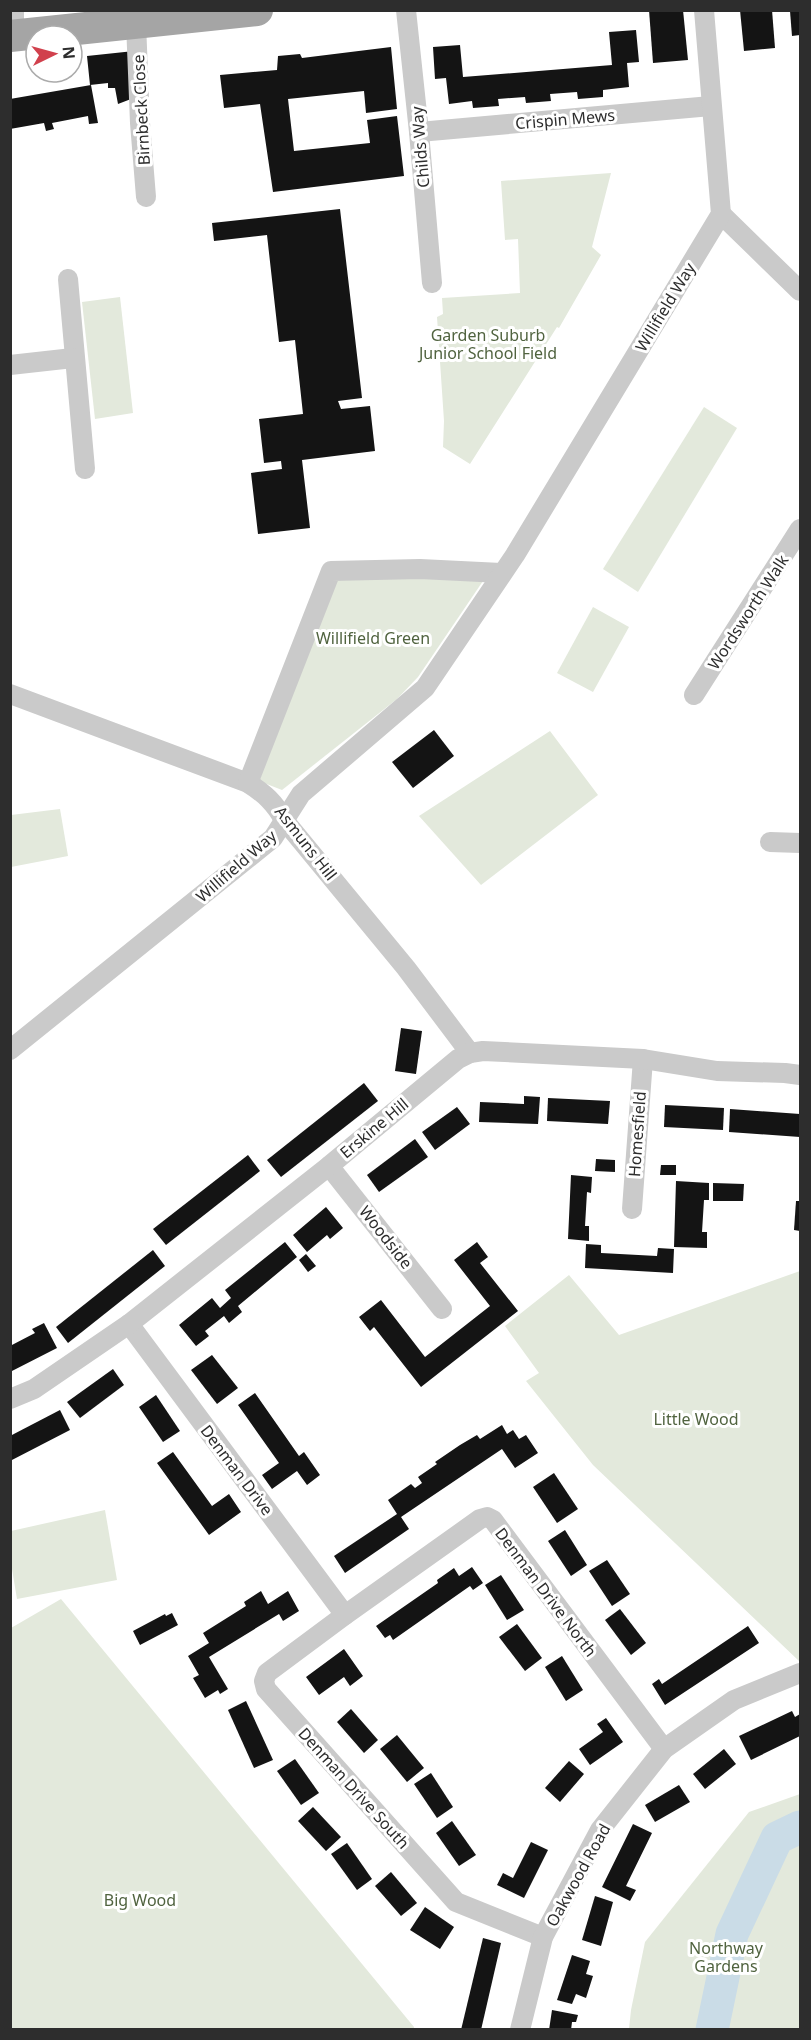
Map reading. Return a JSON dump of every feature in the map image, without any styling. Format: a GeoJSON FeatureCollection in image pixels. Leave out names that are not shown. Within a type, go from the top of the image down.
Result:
{"type":"FeatureCollection","features":[{"type":"Feature","properties":{"kind":"main road"},"geometry":{"type":"LineString","coordinates":[[13,27],[136,23],[257,10]]}},
{"type":"Feature","properties":{"kind":"street","name":"Childs Way"},"geometry":{"type":"LineString","coordinates":[[406,10],[432,283]]}},
{"type":"Feature","properties":{"kind":"street"},"geometry":{"type":"LineString","coordinates":[[704,10],[721,213],[801,291]]}},
{"type":"Feature","properties":{"kind":"street","name":"Birnbeck Close"},"geometry":{"type":"LineString","coordinates":[[136,23],[146,197]]}},
{"type":"Feature","properties":{"kind":"street","name":"Crispin Mews"},"geometry":{"type":"LineString","coordinates":[[419,132],[711,106]]}},
{"type":"Feature","properties":{"kind":"street","name":"Willifield Way"},"geometry":{"type":"LineString","coordinates":[[10,1050],[273,838],[301,794],[425,688],[521,545],[721,213]]}},
{"type":"Feature","properties":{"kind":"street"},"geometry":{"type":"LineString","coordinates":[[68,279],[73,358],[85,469]]}},
{"type":"Feature","properties":{"kind":"street"},"geometry":{"type":"LineString","coordinates":[[10,364],[73,358]]}},
{"type":"Feature","properties":{"kind":"street","name":"Wordsworth Walk"},"geometry":{"type":"LineString","coordinates":[[694,695],[801,529]]}},
{"type":"Feature","properties":{"kind":"street"},"geometry":{"type":"LineString","coordinates":[[248,783],[331,571],[420,569],[501,573]]}},
{"type":"Feature","properties":{"kind":"street","name":"Asmuns Hill"},"geometry":{"type":"LineString","coordinates":[[10,694],[248,783],[264,793],[406,968],[470,1053]]}},
{"type":"Feature","properties":{"kind":"street"},"geometry":{"type":"LineString","coordinates":[[770,842],[801,843]]}},
{"type":"Feature","properties":{"kind":"street"},"geometry":{"type":"LineString","coordinates":[[470,1053],[483,1051],[643,1059],[717,1071],[801,1075]]}},
{"type":"Feature","properties":{"kind":"street","name":"Erskine Hill"},"geometry":{"type":"LineString","coordinates":[[10,1399],[34,1389],[129,1324],[329,1166],[458,1059],[470,1053]]}},
{"type":"Feature","properties":{"kind":"street","name":"Homesfield"},"geometry":{"type":"LineString","coordinates":[[632,1209],[643,1059]]}},
{"type":"Feature","properties":{"kind":"street","name":"Woodside"},"geometry":{"type":"LineString","coordinates":[[329,1166],[442,1309]]}},
{"type":"Feature","properties":{"kind":"street","name":"Denman Drive"},"geometry":{"type":"LineString","coordinates":[[129,1324],[345,1615]]}},
{"type":"Feature","properties":{"kind":"street","name":"Denman Drive North"},"geometry":{"type":"LineString","coordinates":[[345,1615],[480,1519],[487,1517],[493,1520],[664,1749]]}},
{"type":"Feature","properties":{"kind":"street","name":"Denman Drive South"},"geometry":{"type":"LineString","coordinates":[[345,1615],[267,1673],[264,1681],[266,1689],[456,1902],[543,1937]]}},
{"type":"Feature","properties":{"kind":"street","name":"Oakwood Road"},"geometry":{"type":"LineString","coordinates":[[520,2030],[543,1937],[600,1830],[664,1749],[734,1700],[801,1673]]}},
{"type":"Feature","properties":{"kind":"green space","name":"Garden Suburb Junior School Field"},"geometry":{"type":"Polygon","coordinates":[[[611,173],[592,247],[601,255],[559,328],[557,327],[470,464],[443,447],[444,421],[437,317],[443,314],[442,298],[520,293],[518,239],[505,240],[501,181],[611,173]]]}},
{"type":"Feature","properties":{"kind":"green space"},"geometry":{"type":"Polygon","coordinates":[[[120,297],[133,413],[95,419],[82,302],[120,297]]]}},
{"type":"Feature","properties":{"kind":"green space"},"geometry":{"type":"Polygon","coordinates":[[[704,407],[737,428],[638,592],[603,569],[704,407]]]}},
{"type":"Feature","properties":{"kind":"green space","name":"Willifield Green"},"geometry":{"type":"Polygon","coordinates":[[[334,575],[485,578],[418,677],[397,699],[282,790],[259,781],[334,575]]]}},
{"type":"Feature","properties":{"kind":"green space"},"geometry":{"type":"Polygon","coordinates":[[[593,607],[629,627],[593,692],[557,673],[593,607]]]}},
{"type":"Feature","properties":{"kind":"green space"},"geometry":{"type":"Polygon","coordinates":[[[550,731],[598,795],[481,885],[419,816],[550,731]]]}},
{"type":"Feature","properties":{"kind":"green space"},"geometry":{"type":"Polygon","coordinates":[[[60,809],[68,856],[11,867],[11,815],[60,809]]]}},
{"type":"Feature","properties":{"kind":"green space","name":"Little Wood"},"geometry":{"type":"Polygon","coordinates":[[[800,1271],[799,1661],[593,1465],[526,1381],[539,1373],[505,1326],[569,1275],[619,1335],[800,1271]]]}},
{"type":"Feature","properties":{"kind":"green space"},"geometry":{"type":"Polygon","coordinates":[[[105,1510],[117,1580],[17,1599],[11,1563],[11,1531],[105,1510]]]}},
{"type":"Feature","properties":{"kind":"green space","name":"Big Wood"},"geometry":{"type":"Polygon","coordinates":[[[61,1599],[414,2029],[11,2029],[11,1628],[61,1599]]]}},
{"type":"Feature","properties":{"kind":"green space","name":"Northway Gardens"},"geometry":{"type":"Polygon","coordinates":[[[800,1794],[800,2029],[629,2029],[645,1942],[749,1812],[800,1794]]]}},
{"type":"Feature","properties":{"kind":"building"},"geometry":{"type":"Polygon","coordinates":[[[649,10],[683,10],[688,60],[653,63],[649,10]]]}},
{"type":"Feature","properties":{"kind":"building"},"geometry":{"type":"Polygon","coordinates":[[[740,10],[772,10],[775,48],[744,51],[740,10]]]}},
{"type":"Feature","properties":{"kind":"building"},"geometry":{"type":"Polygon","coordinates":[[[800,10],[800,35],[792,36],[790,11],[800,10]]]}},
{"type":"Feature","properties":{"kind":"building"},"geometry":{"type":"Polygon","coordinates":[[[636,30],[639,62],[627,63],[629,87],[603,90],[603,97],[578,99],[577,92],[550,94],[551,101],[526,103],[525,97],[498,99],[499,106],[473,108],[472,101],[449,104],[446,78],[435,79],[433,47],[460,45],[463,77],[612,65],[609,32],[636,30]]]}},
{"type":"Feature","properties":{"kind":"building"},"geometry":{"type":"Polygon","coordinates":[[[391,47],[397,109],[366,113],[364,91],[288,99],[294,151],[370,143],[367,120],[397,116],[404,176],[273,192],[260,104],[224,108],[220,75],[277,70],[278,56],[300,54],[302,58],[391,47]]]}},
{"type":"Feature","properties":{"kind":"building"},"geometry":{"type":"Polygon","coordinates":[[[134,51],[131,99],[118,104],[115,88],[108,88],[108,83],[90,85],[87,56],[134,51]]]}},
{"type":"Feature","properties":{"kind":"building"},"geometry":{"type":"Polygon","coordinates":[[[91,85],[98,123],[89,124],[88,116],[52,123],[54,129],[46,131],[44,123],[10,129],[10,99],[91,85]]]}},
{"type":"Feature","properties":{"kind":"building"},"geometry":{"type":"Polygon","coordinates":[[[340,209],[362,398],[338,401],[341,409],[370,406],[375,451],[302,460],[310,528],[258,534],[251,473],[282,469],[281,461],[264,463],[259,419],[303,414],[295,340],[279,342],[267,235],[214,241],[212,223],[340,209]]]}},
{"type":"Feature","properties":{"kind":"building"},"geometry":{"type":"Polygon","coordinates":[[[434,730],[454,756],[413,788],[392,762],[434,730]]]}},
{"type":"Feature","properties":{"kind":"building"},"geometry":{"type":"Polygon","coordinates":[[[401,1028],[422,1031],[416,1074],[395,1071],[401,1028]]]}},
{"type":"Feature","properties":{"kind":"building"},"geometry":{"type":"Polygon","coordinates":[[[364,1083],[378,1101],[281,1177],[267,1160],[364,1083]]]}},
{"type":"Feature","properties":{"kind":"building"},"geometry":{"type":"Polygon","coordinates":[[[524,1096],[540,1097],[538,1124],[479,1122],[480,1102],[524,1104],[524,1096]]]}},
{"type":"Feature","properties":{"kind":"building"},"geometry":{"type":"Polygon","coordinates":[[[548,1098],[610,1101],[608,1124],[547,1121],[548,1098]]]}},
{"type":"Feature","properties":{"kind":"building"},"geometry":{"type":"Polygon","coordinates":[[[665,1105],[724,1108],[723,1130],[664,1127],[665,1105]]]}},
{"type":"Feature","properties":{"kind":"building"},"geometry":{"type":"Polygon","coordinates":[[[457,1107],[470,1124],[435,1150],[422,1132],[457,1107]]]}},
{"type":"Feature","properties":{"kind":"building"},"geometry":{"type":"Polygon","coordinates":[[[730,1109],[800,1114],[800,1137],[729,1132],[730,1109]]]}},
{"type":"Feature","properties":{"kind":"building"},"geometry":{"type":"Polygon","coordinates":[[[415,1139],[428,1157],[379,1192],[367,1175],[415,1139]]]}},
{"type":"Feature","properties":{"kind":"building"},"geometry":{"type":"Polygon","coordinates":[[[248,1155],[260,1171],[166,1245],[153,1229],[248,1155]]]}},
{"type":"Feature","properties":{"kind":"building"},"geometry":{"type":"Polygon","coordinates":[[[596,1159],[615,1160],[615,1172],[595,1171],[596,1159]]]}},
{"type":"Feature","properties":{"kind":"building"},"geometry":{"type":"Polygon","coordinates":[[[661,1165],[676,1165],[676,1175],[660,1175],[661,1165]]]}},
{"type":"Feature","properties":{"kind":"building"},"geometry":{"type":"Polygon","coordinates":[[[571,1175],[592,1177],[591,1193],[587,1192],[585,1226],[589,1226],[589,1241],[568,1239],[571,1175]]]}},
{"type":"Feature","properties":{"kind":"building"},"geometry":{"type":"Polygon","coordinates":[[[676,1181],[709,1183],[709,1200],[704,1200],[702,1232],[707,1232],[707,1248],[674,1247],[676,1181]]]}},
{"type":"Feature","properties":{"kind":"building"},"geometry":{"type":"Polygon","coordinates":[[[713,1183],[744,1184],[743,1201],[713,1201],[713,1183]]]}},
{"type":"Feature","properties":{"kind":"building"},"geometry":{"type":"Polygon","coordinates":[[[796,1201],[800,1201],[800,1231],[794,1230],[796,1201]]]}},
{"type":"Feature","properties":{"kind":"building"},"geometry":{"type":"Polygon","coordinates":[[[326,1207],[343,1228],[330,1239],[327,1235],[307,1252],[293,1235],[326,1207]]]}},
{"type":"Feature","properties":{"kind":"building"},"geometry":{"type":"Polygon","coordinates":[[[285,1242],[297,1257],[238,1306],[242,1312],[229,1323],[224,1316],[205,1331],[209,1336],[196,1346],[179,1325],[212,1298],[220,1308],[231,1298],[225,1290],[285,1242]]]}},
{"type":"Feature","properties":{"kind":"building"},"geometry":{"type":"Polygon","coordinates":[[[477,1242],[488,1257],[480,1263],[518,1311],[421,1387],[374,1327],[370,1331],[359,1317],[381,1300],[425,1357],[490,1306],[454,1260],[477,1242]]]}},
{"type":"Feature","properties":{"kind":"building"},"geometry":{"type":"Polygon","coordinates":[[[586,1244],[601,1245],[601,1253],[657,1256],[658,1248],[674,1249],[673,1273],[585,1268],[586,1244]]]}},
{"type":"Feature","properties":{"kind":"building"},"geometry":{"type":"Polygon","coordinates":[[[153,1250],[165,1266],[68,1343],[56,1327],[153,1250]]]}},
{"type":"Feature","properties":{"kind":"building"},"geometry":{"type":"Polygon","coordinates":[[[306,1254],[316,1266],[308,1272],[299,1260],[306,1254]]]}},
{"type":"Feature","properties":{"kind":"building"},"geometry":{"type":"Polygon","coordinates":[[[44,1323],[57,1348],[10,1372],[10,1346],[35,1333],[32,1329],[44,1323]]]}},
{"type":"Feature","properties":{"kind":"building"},"geometry":{"type":"Polygon","coordinates":[[[212,1355],[238,1388],[217,1404],[191,1370],[212,1355]]]}},
{"type":"Feature","properties":{"kind":"building"},"geometry":{"type":"Polygon","coordinates":[[[113,1369],[124,1385],[80,1418],[67,1402],[113,1369]]]}},
{"type":"Feature","properties":{"kind":"building"},"geometry":{"type":"Polygon","coordinates":[[[255,1393],[299,1456],[304,1452],[320,1475],[307,1485],[297,1471],[272,1489],[262,1475],[279,1463],[238,1405],[255,1393]]]}},
{"type":"Feature","properties":{"kind":"building"},"geometry":{"type":"Polygon","coordinates":[[[156,1395],[180,1431],[163,1442],[139,1407],[156,1395]]]}},
{"type":"Feature","properties":{"kind":"building"},"geometry":{"type":"Polygon","coordinates":[[[60,1410],[70,1430],[10,1461],[10,1436],[60,1410]]]}},
{"type":"Feature","properties":{"kind":"building"},"geometry":{"type":"Polygon","coordinates":[[[502,1425],[507,1434],[513,1430],[519,1439],[526,1435],[538,1453],[515,1468],[502,1449],[401,1517],[409,1529],[345,1573],[334,1556],[397,1514],[388,1500],[411,1484],[415,1488],[422,1483],[418,1477],[460,1445],[477,1435],[480,1439],[502,1425]]]}},
{"type":"Feature","properties":{"kind":"building"},"geometry":{"type":"Polygon","coordinates":[[[173,1452],[212,1506],[229,1494],[241,1512],[209,1535],[157,1463],[173,1452]]]}},
{"type":"Feature","properties":{"kind":"building"},"geometry":{"type":"Polygon","coordinates":[[[554,1473],[578,1509],[557,1523],[533,1487],[554,1473]]]}},
{"type":"Feature","properties":{"kind":"building"},"geometry":{"type":"Polygon","coordinates":[[[565,1530],[587,1565],[571,1576],[548,1541],[565,1530]]]}},
{"type":"Feature","properties":{"kind":"building"},"geometry":{"type":"Polygon","coordinates":[[[607,1560],[630,1594],[612,1606],[589,1571],[607,1560]]]}},
{"type":"Feature","properties":{"kind":"building"},"geometry":{"type":"Polygon","coordinates":[[[472,1567],[483,1583],[473,1590],[470,1586],[393,1640],[390,1635],[385,1638],[376,1626],[438,1583],[437,1580],[454,1568],[459,1576],[472,1567]]]}},
{"type":"Feature","properties":{"kind":"building"},"geometry":{"type":"Polygon","coordinates":[[[501,1575],[524,1610],[507,1620],[485,1585],[501,1575]]]}},
{"type":"Feature","properties":{"kind":"building"},"geometry":{"type":"Polygon","coordinates":[[[261,1591],[268,1604],[288,1591],[299,1611],[283,1621],[279,1614],[209,1657],[228,1689],[220,1694],[218,1690],[205,1698],[193,1678],[199,1675],[188,1656],[209,1643],[203,1633],[246,1606],[244,1602],[261,1591]]]}},
{"type":"Feature","properties":{"kind":"building"},"geometry":{"type":"Polygon","coordinates":[[[620,1609],[646,1643],[631,1655],[605,1620],[620,1609]]]}},
{"type":"Feature","properties":{"kind":"building"},"geometry":{"type":"Polygon","coordinates":[[[172,1613],[178,1625],[140,1645],[133,1631],[165,1614],[166,1616],[172,1613]]]}},
{"type":"Feature","properties":{"kind":"building"},"geometry":{"type":"Polygon","coordinates":[[[517,1624],[542,1658],[525,1671],[499,1637],[517,1624]]]}},
{"type":"Feature","properties":{"kind":"building"},"geometry":{"type":"Polygon","coordinates":[[[748,1626],[759,1643],[665,1705],[652,1684],[659,1679],[662,1684],[748,1626]]]}},
{"type":"Feature","properties":{"kind":"building"},"geometry":{"type":"Polygon","coordinates":[[[344,1649],[363,1676],[350,1686],[344,1677],[319,1695],[306,1677],[344,1649]]]}},
{"type":"Feature","properties":{"kind":"building"},"geometry":{"type":"Polygon","coordinates":[[[562,1656],[583,1690],[566,1701],[545,1667],[562,1656]]]}},
{"type":"Feature","properties":{"kind":"building"},"geometry":{"type":"Polygon","coordinates":[[[246,1701],[273,1760],[254,1768],[228,1710],[246,1701]]]}},
{"type":"Feature","properties":{"kind":"building"},"geometry":{"type":"Polygon","coordinates":[[[351,1709],[378,1740],[364,1753],[337,1722],[351,1709]]]}},
{"type":"Feature","properties":{"kind":"building"},"geometry":{"type":"Polygon","coordinates":[[[792,1711],[795,1717],[800,1714],[800,1736],[751,1760],[739,1736],[792,1711]]]}},
{"type":"Feature","properties":{"kind":"building"},"geometry":{"type":"Polygon","coordinates":[[[606,1718],[623,1742],[590,1765],[579,1749],[603,1732],[597,1724],[606,1718]]]}},
{"type":"Feature","properties":{"kind":"building"},"geometry":{"type":"Polygon","coordinates":[[[397,1735],[424,1768],[407,1782],[380,1749],[397,1735]]]}},
{"type":"Feature","properties":{"kind":"building"},"geometry":{"type":"Polygon","coordinates":[[[724,1749],[736,1764],[705,1789],[693,1774],[724,1749]]]}},
{"type":"Feature","properties":{"kind":"building"},"geometry":{"type":"Polygon","coordinates":[[[295,1759],[319,1793],[301,1805],[277,1771],[295,1759]]]}},
{"type":"Feature","properties":{"kind":"building"},"geometry":{"type":"Polygon","coordinates":[[[569,1761],[584,1774],[560,1802],[545,1788],[569,1761]]]}},
{"type":"Feature","properties":{"kind":"building"},"geometry":{"type":"Polygon","coordinates":[[[431,1773],[453,1807],[437,1818],[414,1784],[431,1773]]]}},
{"type":"Feature","properties":{"kind":"building"},"geometry":{"type":"Polygon","coordinates":[[[679,1785],[690,1802],[655,1822],[645,1805],[679,1785]]]}},
{"type":"Feature","properties":{"kind":"building"},"geometry":{"type":"Polygon","coordinates":[[[313,1807],[341,1837],[326,1851],[298,1821],[313,1807]]]}},
{"type":"Feature","properties":{"kind":"building"},"geometry":{"type":"Polygon","coordinates":[[[452,1821],[476,1855],[459,1866],[436,1833],[452,1821]]]}},
{"type":"Feature","properties":{"kind":"building"},"geometry":{"type":"Polygon","coordinates":[[[633,1824],[652,1833],[626,1886],[636,1890],[630,1901],[602,1887],[633,1824]]]}},
{"type":"Feature","properties":{"kind":"building"},"geometry":{"type":"Polygon","coordinates":[[[531,1842],[548,1850],[524,1898],[497,1885],[503,1873],[513,1878],[531,1842]]]}},
{"type":"Feature","properties":{"kind":"building"},"geometry":{"type":"Polygon","coordinates":[[[347,1843],[372,1879],[357,1890],[331,1854],[347,1843]]]}},
{"type":"Feature","properties":{"kind":"building"},"geometry":{"type":"Polygon","coordinates":[[[391,1872],[417,1903],[401,1916],[375,1886],[391,1872]]]}},
{"type":"Feature","properties":{"kind":"building"},"geometry":{"type":"Polygon","coordinates":[[[595,1896],[613,1902],[601,1946],[582,1940],[595,1896]]]}},
{"type":"Feature","properties":{"kind":"building"},"geometry":{"type":"Polygon","coordinates":[[[425,1907],[454,1927],[440,1949],[410,1930],[425,1907]]]}},
{"type":"Feature","properties":{"kind":"building"},"geometry":{"type":"Polygon","coordinates":[[[483,1938],[501,1943],[481,2030],[461,2030],[483,1938]]]}},
{"type":"Feature","properties":{"kind":"building"},"geometry":{"type":"Polygon","coordinates":[[[572,1955],[590,1961],[586,1974],[593,1976],[586,1998],[576,1994],[572,2004],[557,2000],[572,1955]]]}},
{"type":"Feature","properties":{"kind":"building"},"geometry":{"type":"Polygon","coordinates":[[[552,2010],[578,2015],[576,2022],[572,2022],[571,2030],[549,2030],[552,2010]]]}},
{"type":"Feature","properties":{"kind":"waterway"},"geometry":{"type":"LineString","coordinates":[[712,2030],[732,1934],[777,1838],[800,1827]]}}]}
